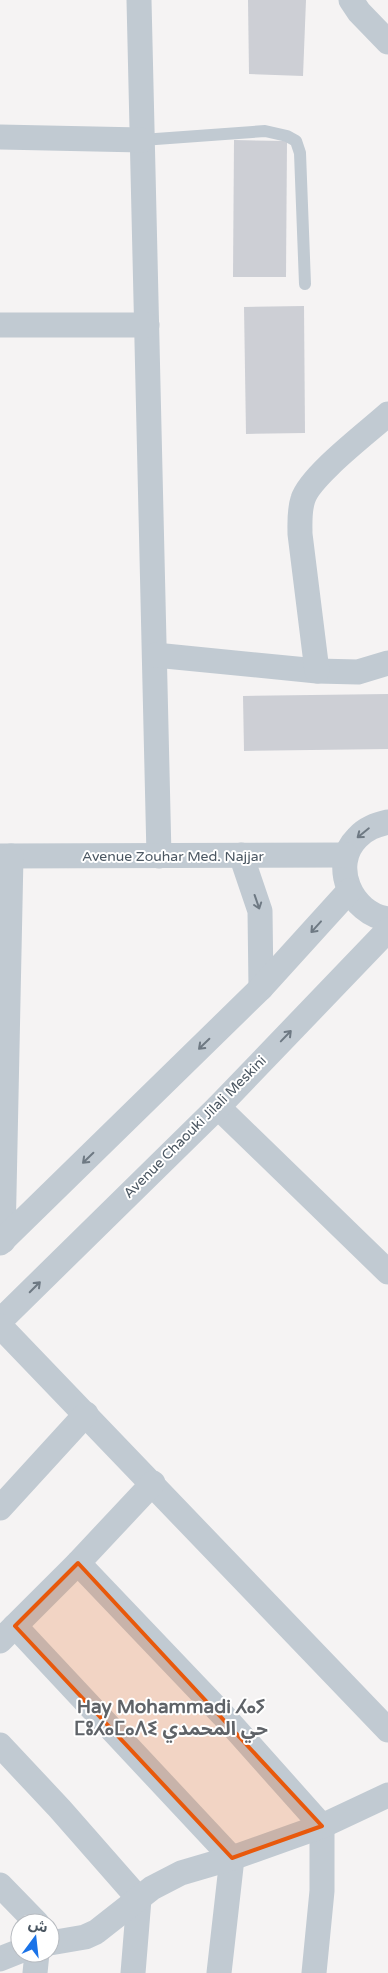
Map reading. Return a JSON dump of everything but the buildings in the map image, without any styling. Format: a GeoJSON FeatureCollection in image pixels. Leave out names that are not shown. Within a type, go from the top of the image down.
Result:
{"type":"FeatureCollection","features":[{"type":"Feature","properties":{"kind":"street"},"geometry":{"type":"LineString","coordinates":[[139,0],[159,856]]}},
{"type":"Feature","properties":{"kind":"street"},"geometry":{"type":"LineString","coordinates":[[351,0],[359,12],[388,42]]}},
{"type":"Feature","properties":{"kind":"street"},"geometry":{"type":"LineString","coordinates":[[0,138],[142,140]]}},
{"type":"Feature","properties":{"kind":"street"},"geometry":{"type":"LineString","coordinates":[[0,325],[147,325]]}},
{"type":"Feature","properties":{"kind":"street"},"geometry":{"type":"LineString","coordinates":[[317,671],[300,534],[303,498],[312,484],[332,463],[388,414]]}},
{"type":"Feature","properties":{"kind":"street"},"geometry":{"type":"LineString","coordinates":[[155,655],[317,671],[358,672],[388,663]]}},
{"type":"Feature","properties":{"kind":"street"},"geometry":{"type":"LineString","coordinates":[[388,822],[371,826],[356,838],[346,856],[345,873],[349,891],[358,903],[369,912],[388,919]]}},
{"type":"Feature","properties":{"kind":"street"},"geometry":{"type":"LineString","coordinates":[[1,1242],[5,856]]}},
{"type":"Feature","properties":{"kind":"street","name":"Avenue Zouhar Med. Najjar"},"geometry":{"type":"LineString","coordinates":[[5,856],[346,856]]}},
{"type":"Feature","properties":{"kind":"street"},"geometry":{"type":"LineString","coordinates":[[241,856],[260,911],[261,988]]}},
{"type":"Feature","properties":{"kind":"street"},"geometry":{"type":"LineString","coordinates":[[1,1242],[261,988],[349,891]]}},
{"type":"Feature","properties":{"kind":"street","name":"Avenue Chaouki Jilali Meskini"},"geometry":{"type":"LineString","coordinates":[[0,1322],[218,1107],[388,930]]}},
{"type":"Feature","properties":{"kind":"street"},"geometry":{"type":"LineString","coordinates":[[218,1107],[388,1272]]}},
{"type":"Feature","properties":{"kind":"street"},"geometry":{"type":"LineString","coordinates":[[0,1326],[153,1483],[388,1730]]}},
{"type":"Feature","properties":{"kind":"street"},"geometry":{"type":"LineString","coordinates":[[0,1508],[86,1414]]}},
{"type":"Feature","properties":{"kind":"street"},"geometry":{"type":"LineString","coordinates":[[153,1483],[8,1634],[232,1858]]}},
{"type":"Feature","properties":{"kind":"street"},"geometry":{"type":"LineString","coordinates":[[78,1563],[223,1714],[322,1826],[322,1890],[314,1973]]}},
{"type":"Feature","properties":{"kind":"street"},"geometry":{"type":"LineString","coordinates":[[0,1745],[60,1809],[139,1899],[133,1973]]}},
{"type":"Feature","properties":{"kind":"street"},"geometry":{"type":"LineString","coordinates":[[60,1942],[85,1937],[96,1932],[152,1888],[181,1873],[232,1858],[322,1826],[388,1795]]}},
{"type":"Feature","properties":{"kind":"street"},"geometry":{"type":"LineString","coordinates":[[219,1973],[232,1858]]}},
{"type":"Feature","properties":{"kind":"street"},"geometry":{"type":"LineString","coordinates":[[0,1885],[27,1913]]}},
{"type":"Feature","properties":{"kind":"lane"},"geometry":{"type":"LineString","coordinates":[[142,140],[265,131],[287,136],[296,141],[300,153],[305,284]]}},
{"type":"Feature","properties":{"kind":"highlighted area"},"geometry":{"type":"Polygon","coordinates":[[[78,1563],[322,1826],[232,1858],[15,1626],[78,1563]]]}},
{"type":"Feature","properties":{"kind":"district","name":"Hay Mohammadi ⵃⴰⵢ ⵎⵓⵃⴰⵎⴰⴷⵉ حي المحمدي"},"geometry":{"type":"Point","coordinates":[171,1718]}}]}
